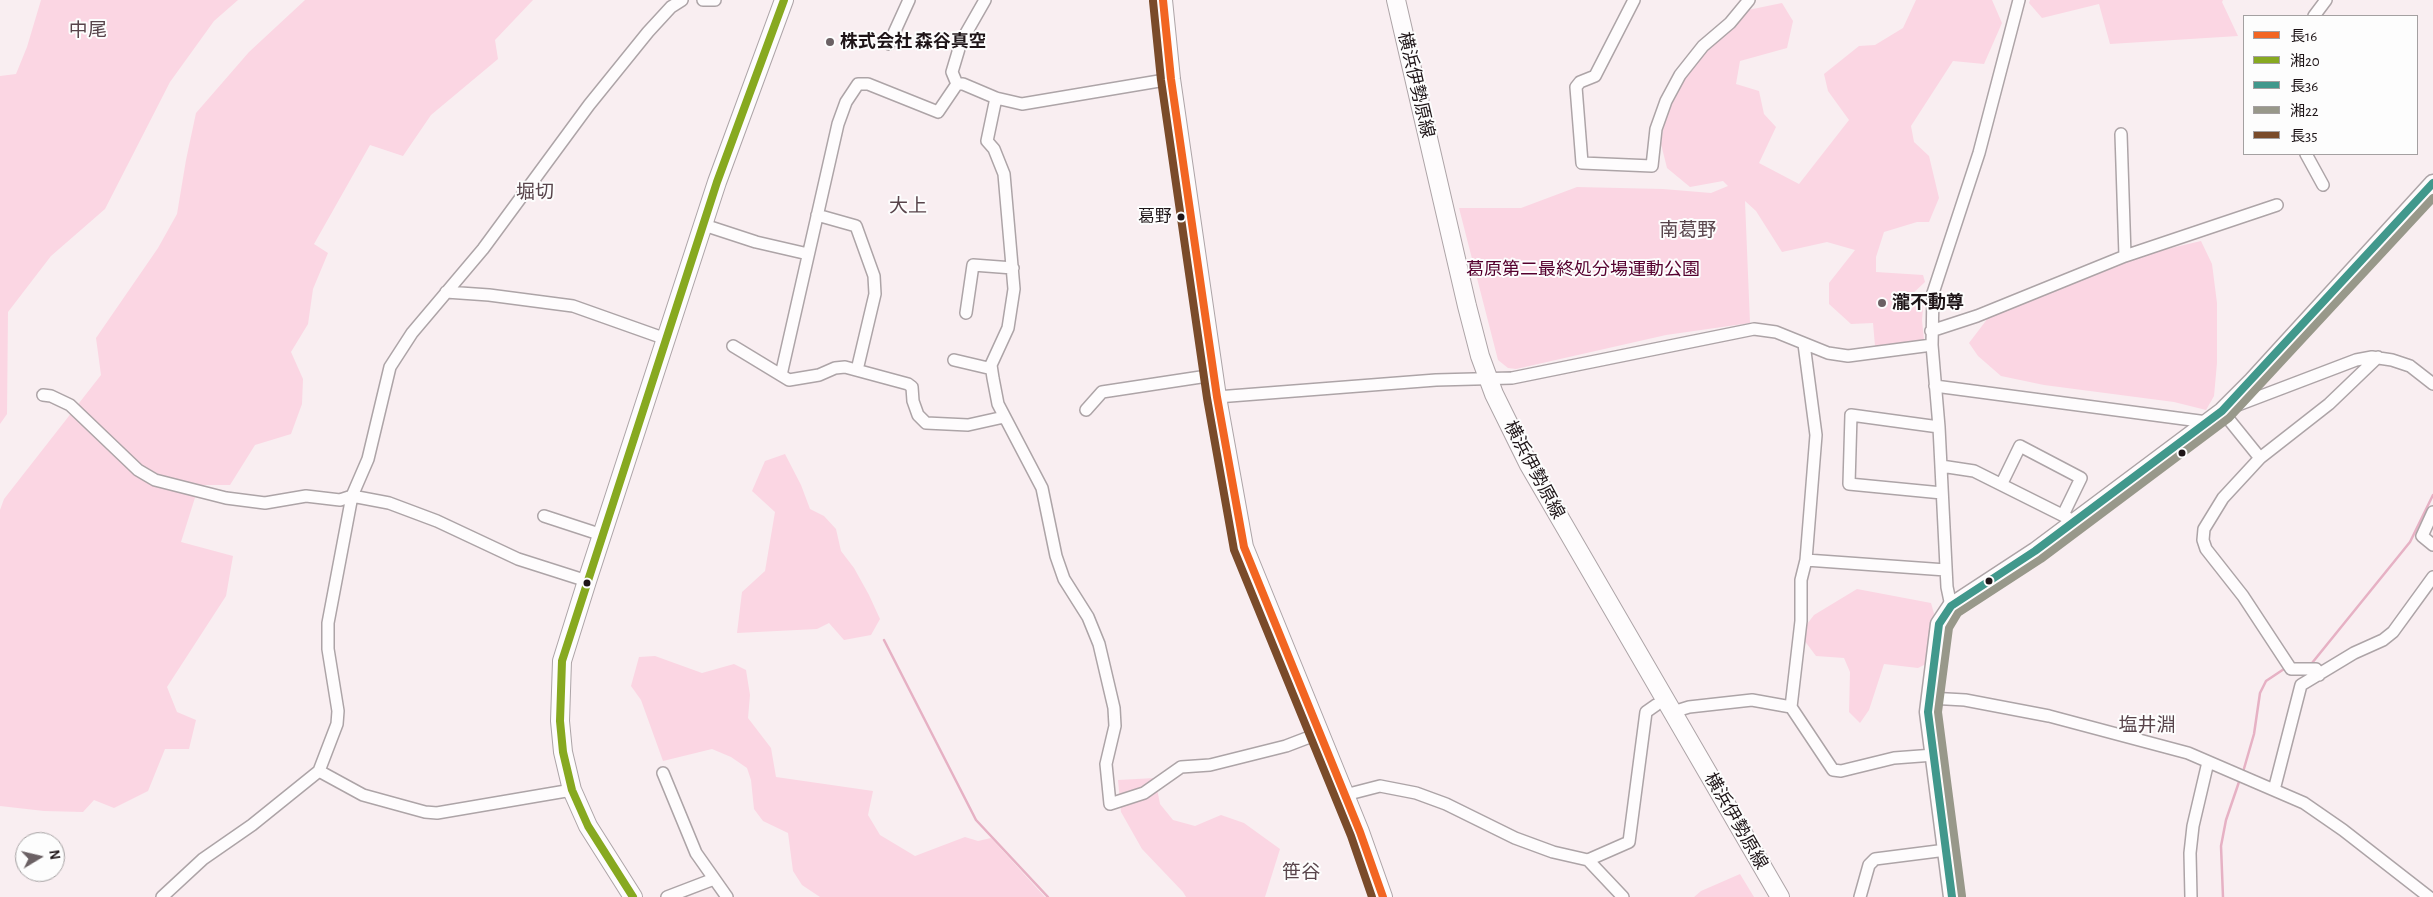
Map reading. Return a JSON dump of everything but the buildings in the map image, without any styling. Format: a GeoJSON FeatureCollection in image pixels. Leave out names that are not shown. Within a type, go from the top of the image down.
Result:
{"type":"FeatureCollection","features":[{"type":"Feature","properties":{"kind":"main road"},"geometry":{"type":"LineString","coordinates":[[1163,0],[1171,78],[1214,375],[1244,547],[1345,795],[1383,897]]}},
{"type":"Feature","properties":{"kind":"main road","name":"横浜伊勢原線"},"geometry":{"type":"LineString","coordinates":[[1384,0],[1456,306],[1526,482],[1768,897]]}},
{"type":"Feature","properties":{"kind":"main road","name":"横浜伊勢原線"},"geometry":{"type":"LineString","coordinates":[[1396,0],[1484,379],[1529,465],[1780,897]]}},
{"type":"Feature","properties":{"kind":"main road"},"geometry":{"type":"LineString","coordinates":[[633,897],[588,826],[572,790],[561,739],[559,690],[566,647],[742,110],[781,1]]}},
{"type":"Feature","properties":{"kind":"street"},"geometry":{"type":"LineString","coordinates":[[162,897],[203,859],[252,825],[320,770],[337,724],[338,711],[328,649],[328,623],[352,496],[368,459],[390,367],[412,332],[483,249],[589,105],[670,7],[682,0]]}},
{"type":"Feature","properties":{"kind":"street"},"geometry":{"type":"LineString","coordinates":[[703,0],[715,0]]}},
{"type":"Feature","properties":{"kind":"street"},"geometry":{"type":"LineString","coordinates":[[888,44],[909,0]]}},
{"type":"Feature","properties":{"kind":"street"},"geometry":{"type":"LineString","coordinates":[[957,84],[952,72],[961,42],[985,0]]}},
{"type":"Feature","properties":{"kind":"street"},"geometry":{"type":"LineString","coordinates":[[1634,0],[1595,76],[1580,82],[1576,87],[1582,163],[1652,166],[1656,129],[1666,101],[1680,76],[1703,46],[1730,23],[1749,0]]}},
{"type":"Feature","properties":{"kind":"street"},"geometry":{"type":"LineString","coordinates":[[1951,606],[1946,570],[1939,427],[1931,331],[1933,293],[1979,153],[2018,0]]}},
{"type":"Feature","properties":{"kind":"street"},"geometry":{"type":"LineString","coordinates":[[2315,15],[2326,0]]}},
{"type":"Feature","properties":{"kind":"street"},"geometry":{"type":"LineString","coordinates":[[957,84],[962,84],[996,98],[1022,104],[1171,78]]}},
{"type":"Feature","properties":{"kind":"street"},"geometry":{"type":"LineString","coordinates":[[781,375],[841,113],[858,84],[878,87],[938,112],[957,84]]}},
{"type":"Feature","properties":{"kind":"street"},"geometry":{"type":"LineString","coordinates":[[996,98],[987,141],[1001,162],[1004,174],[1014,288],[1009,325],[991,365],[998,404],[1042,488],[1056,556],[1064,579],[1088,617],[1102,652],[1115,726],[1106,764],[1110,804],[1144,793],[1181,767],[1210,765],[1286,746],[1320,733]]}},
{"type":"Feature","properties":{"kind":"street"},"geometry":{"type":"LineString","coordinates":[[2121,134],[2125,256]]}},
{"type":"Feature","properties":{"kind":"street"},"geometry":{"type":"LineString","coordinates":[[2307,155],[2323,184]]}},
{"type":"Feature","properties":{"kind":"street"},"geometry":{"type":"LineString","coordinates":[[1952,897],[1928,712],[1939,624],[1951,606],[2035,551],[2069,518],[2222,410],[2252,382],[2433,183]]}},
{"type":"Feature","properties":{"kind":"street"},"geometry":{"type":"LineString","coordinates":[[1931,331],[1977,316],[2125,256],[2277,205]]}},
{"type":"Feature","properties":{"kind":"street"},"geometry":{"type":"LineString","coordinates":[[817,215],[856,226],[874,276],[875,294],[857,370]]}},
{"type":"Feature","properties":{"kind":"street"},"geometry":{"type":"LineString","coordinates":[[704,225],[756,242],[808,254]]}},
{"type":"Feature","properties":{"kind":"street"},"geometry":{"type":"LineString","coordinates":[[966,313],[973,265],[1013,268]]}},
{"type":"Feature","properties":{"kind":"street"},"geometry":{"type":"LineString","coordinates":[[446,292],[489,295],[573,306],[666,339]]}},
{"type":"Feature","properties":{"kind":"street"},"geometry":{"type":"LineString","coordinates":[[1218,397],[1436,380],[1512,378],[1754,329],[1776,332],[1828,353],[1848,356],[1932,345]]}},
{"type":"Feature","properties":{"kind":"street"},"geometry":{"type":"LineString","coordinates":[[1804,344],[1816,435],[1806,560],[1801,580],[1801,621],[1790,706],[1833,770],[1841,770],[1894,758],[1934,755]]}},
{"type":"Feature","properties":{"kind":"street"},"geometry":{"type":"LineString","coordinates":[[732,346],[789,380],[819,375],[835,368],[857,370],[908,384],[912,387],[913,401],[918,415],[926,423],[968,425],[1004,417]]}},
{"type":"Feature","properties":{"kind":"street"},"geometry":{"type":"LineString","coordinates":[[2222,410],[2356,360],[2378,356],[2410,366],[2433,384]]}},
{"type":"Feature","properties":{"kind":"street"},"geometry":{"type":"LineString","coordinates":[[2319,675],[2316,670],[2291,669],[2243,596],[2206,549],[2203,540],[2204,529],[2223,498],[2260,458],[2329,404],[2378,356]]}},
{"type":"Feature","properties":{"kind":"street"},"geometry":{"type":"LineString","coordinates":[[954,360],[988,368],[991,365]]}},
{"type":"Feature","properties":{"kind":"street"},"geometry":{"type":"LineString","coordinates":[[1086,410],[1102,392],[1214,375]]}},
{"type":"Feature","properties":{"kind":"street"},"geometry":{"type":"LineString","coordinates":[[1935,386],[2207,422]]}},
{"type":"Feature","properties":{"kind":"street"},"geometry":{"type":"LineString","coordinates":[[44,396],[51,396],[70,405],[138,470],[155,480],[226,498],[264,503],[306,496],[340,500],[352,496],[389,503],[417,512],[518,559],[587,581]]}},
{"type":"Feature","properties":{"kind":"street"},"geometry":{"type":"LineString","coordinates":[[2222,410],[2260,458]]}},
{"type":"Feature","properties":{"kind":"street"},"geometry":{"type":"LineString","coordinates":[[1939,427],[1851,415],[1849,484],[1942,493]]}},
{"type":"Feature","properties":{"kind":"street"},"geometry":{"type":"LineString","coordinates":[[2002,483],[2020,446],[2081,478],[2069,518]]}},
{"type":"Feature","properties":{"kind":"street"},"geometry":{"type":"LineString","coordinates":[[1941,466],[1974,471],[2002,483],[2069,518]]}},
{"type":"Feature","properties":{"kind":"street"},"geometry":{"type":"LineString","coordinates":[[2433,512],[2422,536],[2433,545]]}},
{"type":"Feature","properties":{"kind":"street"},"geometry":{"type":"LineString","coordinates":[[544,516],[602,535]]}},
{"type":"Feature","properties":{"kind":"street"},"geometry":{"type":"LineString","coordinates":[[1806,560],[1946,570]]}},
{"type":"Feature","properties":{"kind":"street"},"geometry":{"type":"LineString","coordinates":[[2274,790],[2297,693],[2301,685],[2393,632],[2433,577]]}},
{"type":"Feature","properties":{"kind":"street"},"geometry":{"type":"LineString","coordinates":[[1930,698],[1965,700],[2096,727],[2188,753],[2304,803],[2336,824],[2429,897]]}},
{"type":"Feature","properties":{"kind":"street"},"geometry":{"type":"LineString","coordinates":[[1673,712],[1689,707],[1752,700],[1790,706]]}},
{"type":"Feature","properties":{"kind":"street"},"geometry":{"type":"LineString","coordinates":[[1588,860],[1629,842],[1646,712],[1656,705]]}},
{"type":"Feature","properties":{"kind":"street"},"geometry":{"type":"LineString","coordinates":[[2191,897],[2190,853],[2193,826],[2208,762]]}},
{"type":"Feature","properties":{"kind":"street"},"geometry":{"type":"LineString","coordinates":[[320,770],[363,795],[425,812],[437,813],[572,790]]}},
{"type":"Feature","properties":{"kind":"street"},"geometry":{"type":"LineString","coordinates":[[663,773],[696,853],[726,897]]}},
{"type":"Feature","properties":{"kind":"street"},"geometry":{"type":"LineString","coordinates":[[1345,795],[1380,786],[1416,793],[1446,804],[1514,838],[1553,852],[1588,860],[1623,897]]}},
{"type":"Feature","properties":{"kind":"street"},"geometry":{"type":"LineString","coordinates":[[1860,897],[1869,865],[1875,859],[1946,850]]}},
{"type":"Feature","properties":{"kind":"street"},"geometry":{"type":"LineString","coordinates":[[667,897],[714,880]]}},
{"type":"Feature","properties":{"kind":"green space"},"geometry":{"type":"Polygon","coordinates":[[[41,0],[238,0],[214,21],[170,82],[105,209],[51,256],[8,312],[7,414],[0,424],[0,76],[16,74],[27,47],[41,0]]]}},
{"type":"Feature","properties":{"kind":"green space"},"geometry":{"type":"Polygon","coordinates":[[[305,0],[533,0],[495,40],[498,59],[431,115],[403,156],[370,145],[314,244],[328,253],[313,289],[308,324],[291,352],[303,379],[302,404],[291,434],[255,445],[230,485],[199,485],[181,542],[233,556],[226,596],[167,687],[177,712],[196,720],[189,749],[165,749],[148,791],[114,808],[94,800],[83,812],[44,811],[0,806],[0,510],[4,499],[101,375],[96,338],[158,248],[177,214],[196,113],[249,52],[305,0]]]}},
{"type":"Feature","properties":{"kind":"green space","name":"葛原第二最終処分場運動公園"},"geometry":{"type":"Polygon","coordinates":[[[1916,0],[1992,0],[2002,23],[1984,64],[1953,61],[1911,126],[1914,142],[1929,156],[1939,198],[1929,222],[1917,222],[1884,232],[1876,257],[1876,272],[1923,275],[1925,282],[1909,297],[1924,298],[1922,320],[1924,340],[1875,346],[1873,323],[1851,324],[1829,304],[1829,283],[1855,250],[1827,242],[1782,252],[1756,211],[1745,201],[1750,323],[1666,335],[1516,369],[1508,368],[1498,360],[1459,208],[1521,208],[1577,187],[1663,189],[1711,193],[1728,186],[1723,181],[1690,187],[1667,168],[1661,144],[1668,96],[1692,64],[1725,35],[1748,10],[1782,3],[1793,21],[1787,48],[1740,61],[1736,84],[1759,91],[1764,114],[1776,127],[1759,163],[1799,184],[1849,120],[1828,91],[1824,74],[1859,46],[1875,45],[1903,28],[1916,0]]]}},
{"type":"Feature","properties":{"kind":"green space"},"geometry":{"type":"Polygon","coordinates":[[[2030,0],[2223,0],[2222,2],[2238,36],[2110,44],[2099,4],[2042,18],[2029,3],[2030,0]]]}},
{"type":"Feature","properties":{"kind":"green space"},"geometry":{"type":"Polygon","coordinates":[[[2201,241],[2212,264],[2217,303],[2217,363],[2214,396],[2206,410],[2174,402],[2044,385],[2001,376],[1978,356],[1969,343],[1988,318],[2057,281],[2124,259],[2201,241]]]}},
{"type":"Feature","properties":{"kind":"green space"},"geometry":{"type":"Polygon","coordinates":[[[785,454],[801,485],[810,509],[824,516],[836,529],[841,551],[854,568],[869,595],[880,619],[871,635],[844,640],[829,623],[817,629],[737,633],[742,592],[765,571],[775,512],[752,491],[765,461],[785,454]]]}},
{"type":"Feature","properties":{"kind":"green space"},"geometry":{"type":"Polygon","coordinates":[[[1857,589],[1931,603],[1935,617],[1929,635],[1926,664],[1918,668],[1884,664],[1869,710],[1860,723],[1849,712],[1850,672],[1844,658],[1816,656],[1804,640],[1804,628],[1814,615],[1857,589]]]}},
{"type":"Feature","properties":{"kind":"green space"},"geometry":{"type":"Polygon","coordinates":[[[655,656],[702,673],[734,664],[746,670],[750,695],[748,718],[771,748],[776,777],[873,791],[868,815],[880,835],[915,856],[965,837],[978,841],[991,838],[1045,897],[820,897],[802,885],[793,871],[788,833],[763,821],[754,809],[751,780],[747,768],[731,757],[712,749],[663,761],[641,700],[631,686],[639,657],[655,656]]]}},
{"type":"Feature","properties":{"kind":"green space"},"geometry":{"type":"Polygon","coordinates":[[[1155,778],[1160,804],[1173,820],[1195,826],[1221,815],[1244,823],[1280,849],[1265,897],[1186,897],[1142,849],[1121,812],[1118,780],[1155,778]]]}},
{"type":"Feature","properties":{"kind":"green space"},"geometry":{"type":"Polygon","coordinates":[[[1740,874],[1754,897],[1694,897],[1701,891],[1740,874]]]}},
{"type":"Feature","properties":{"kind":"waterway"},"geometry":{"type":"LineString","coordinates":[[2310,664],[2410,542],[2433,495]]}},
{"type":"Feature","properties":{"kind":"waterway"},"geometry":{"type":"LineString","coordinates":[[884,640],[976,820],[1048,897]]}},
{"type":"Feature","properties":{"kind":"waterway"},"geometry":{"type":"LineString","coordinates":[[2243,772],[2254,734],[2260,693],[2266,681],[2287,667]]}},
{"type":"Feature","properties":{"kind":"waterway"},"geometry":{"type":"LineString","coordinates":[[2223,897],[2221,846],[2226,820],[2240,779]]}},
{"type":"Feature","properties":{"kind":"transit line","name":"湘20"},"geometry":{"type":"LineString","coordinates":[[633,897],[588,826],[572,790],[563,752],[560,721],[562,661],[717,182],[784,0]]}},
{"type":"Feature","properties":{"kind":"transit line","name":"長16"},"geometry":{"type":"LineString","coordinates":[[1163,0],[1171,79],[1217,397],[1244,547],[1360,832],[1383,897]]}},
{"type":"Feature","properties":{"kind":"transit line","name":"長35"},"geometry":{"type":"LineString","coordinates":[[1153,1],[1161,80],[1207,398],[1234,550],[1351,836],[1372,897]]}},
{"type":"Feature","properties":{"kind":"transit line","name":"長36"},"geometry":{"type":"LineString","coordinates":[[1952,897],[1928,712],[1939,624],[1951,606],[2035,551],[2222,411],[2433,183]]}},
{"type":"Feature","properties":{"kind":"transit line","name":"湘22"},"geometry":{"type":"LineString","coordinates":[[1962,896],[1938,712],[1949,628],[1958,613],[2041,559],[2229,418],[2433,198]]}},
{"type":"Feature","properties":{"kind":"place","name":"株式会社 森谷真空"},"geometry":{"type":"Point","coordinates":[830,42]}},
{"type":"Feature","properties":{"kind":"place","name":"葛野"},"geometry":{"type":"Point","coordinates":[1181,217]}},
{"type":"Feature","properties":{"kind":"place","name":"瀧不動尊"},"geometry":{"type":"Point","coordinates":[1882,303]}},
{"type":"Feature","properties":{"kind":"district","name":"中尾"},"geometry":{"type":"Point","coordinates":[88,30]}},
{"type":"Feature","properties":{"kind":"district","name":"堀切"},"geometry":{"type":"Point","coordinates":[535,192]}},
{"type":"Feature","properties":{"kind":"district","name":"大上"},"geometry":{"type":"Point","coordinates":[908,206]}},
{"type":"Feature","properties":{"kind":"district","name":"南葛野"},"geometry":{"type":"Point","coordinates":[1688,230]}},
{"type":"Feature","properties":{"kind":"district","name":"塩井淵"},"geometry":{"type":"Point","coordinates":[2147,725]}},
{"type":"Feature","properties":{"kind":"district","name":"笹谷"},"geometry":{"type":"Point","coordinates":[1301,872]}}]}
